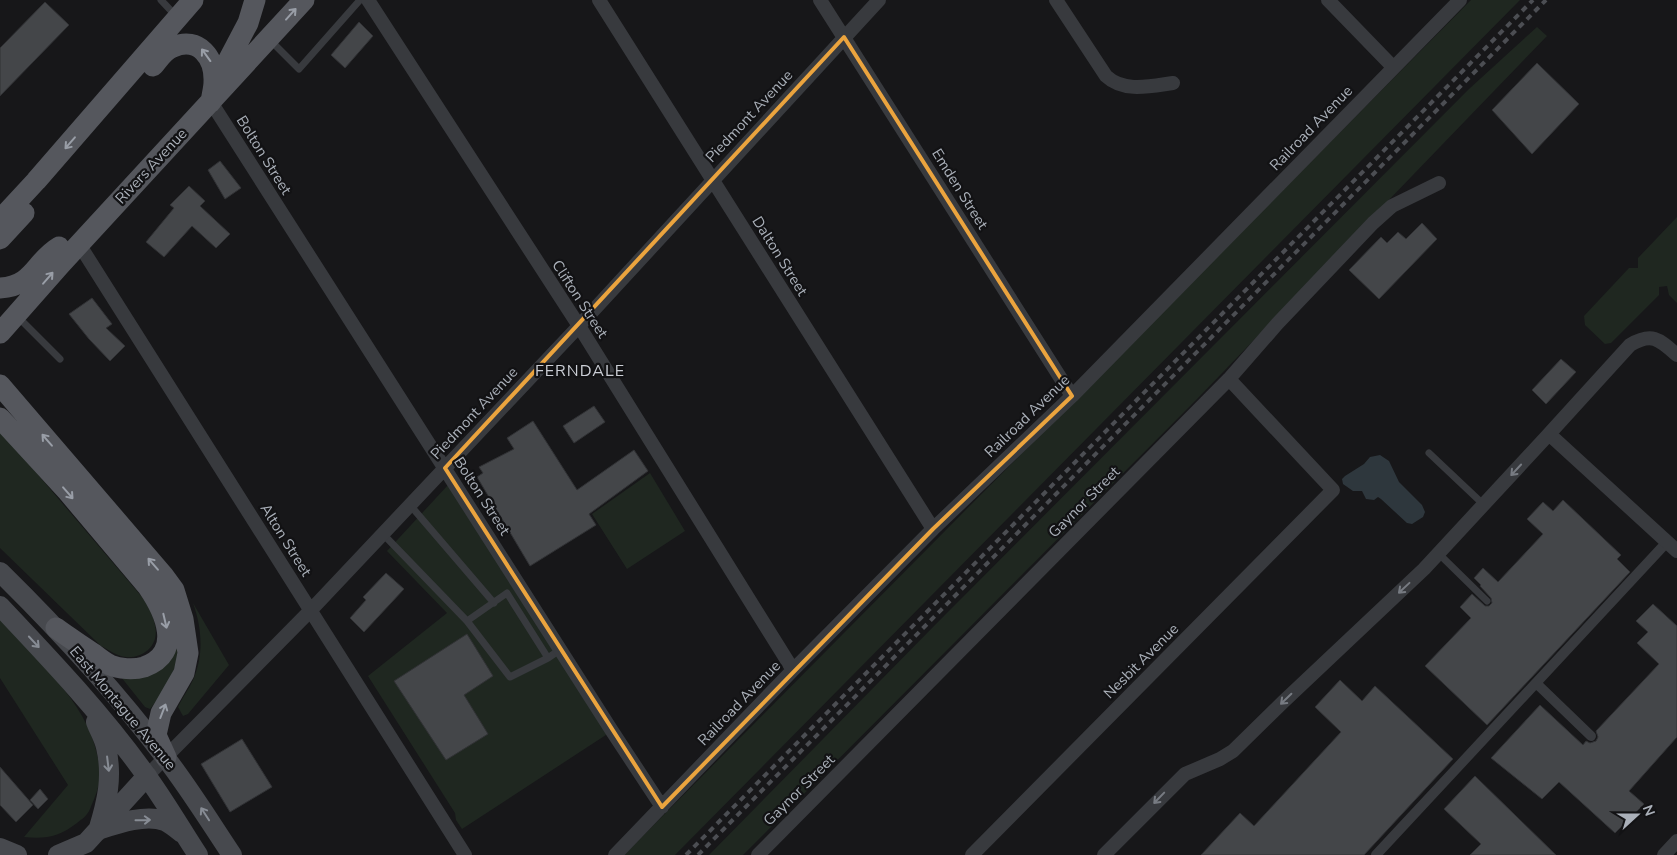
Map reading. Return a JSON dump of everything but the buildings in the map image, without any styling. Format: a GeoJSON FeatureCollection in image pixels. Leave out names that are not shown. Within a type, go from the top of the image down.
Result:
{"type":"FeatureCollection","features":[{"type":"Feature","properties":{"kind":"main road"},"geometry":{"type":"LineString","coordinates":[[0,220],[193,0]]}},
{"type":"Feature","properties":{"kind":"main road"},"geometry":{"type":"LineString","coordinates":[[211,102],[228,62],[248,23],[255,0]]}},
{"type":"Feature","properties":{"kind":"main road","name":"Rivers Avenue"},"geometry":{"type":"LineString","coordinates":[[0,333],[79,244],[304,0]]}},
{"type":"Feature","properties":{"kind":"main road"},"geometry":{"type":"LineString","coordinates":[[86,124],[119,104],[171,47],[184,44],[194,44],[208,56],[214,82],[211,102]]}},
{"type":"Feature","properties":{"kind":"main road"},"geometry":{"type":"LineString","coordinates":[[0,239],[30,206],[36,181]]}},
{"type":"Feature","properties":{"kind":"main road"},"geometry":{"type":"LineString","coordinates":[[0,288],[12,287],[24,282],[57,247],[79,244]]}},
{"type":"Feature","properties":{"kind":"main road"},"geometry":{"type":"LineString","coordinates":[[0,385],[174,590],[183,619],[188,653],[184,673],[161,713],[156,734],[166,757]]}},
{"type":"Feature","properties":{"kind":"main road"},"geometry":{"type":"LineString","coordinates":[[0,418],[68,492],[148,587],[158,601],[164,615],[168,641],[166,650],[149,665],[139,669],[121,668],[110,665],[56,628]]}},
{"type":"Feature","properties":{"kind":"main road","name":"East Montague Avenue"},"geometry":{"type":"LineString","coordinates":[[0,572],[93,668],[166,757],[232,855]]}},
{"type":"Feature","properties":{"kind":"main road","name":"East Montague Avenue"},"geometry":{"type":"LineString","coordinates":[[0,606],[87,702],[147,776],[198,855]]}},
{"type":"Feature","properties":{"kind":"main road"},"geometry":{"type":"LineString","coordinates":[[87,702],[106,746],[110,776],[107,800],[98,831]]}},
{"type":"Feature","properties":{"kind":"main road"},"geometry":{"type":"LineString","coordinates":[[58,855],[86,843],[147,776]]}},
{"type":"Feature","properties":{"kind":"main road"},"geometry":{"type":"LineString","coordinates":[[98,831],[128,820],[149,819],[165,821],[186,836]]}},
{"type":"Feature","properties":{"kind":"main road"},"geometry":{"type":"LineString","coordinates":[[0,848],[17,855]]}},
{"type":"Feature","properties":{"kind":"street","name":"Clifton Street"},"geometry":{"type":"LineString","coordinates":[[368,0],[578,326],[793,670]]}},
{"type":"Feature","properties":{"kind":"street","name":"Dalton Street"},"geometry":{"type":"LineString","coordinates":[[599,0],[933,529]]}},
{"type":"Feature","properties":{"kind":"street","name":"Emden Street"},"geometry":{"type":"LineString","coordinates":[[820,0],[1072,396]]}},
{"type":"Feature","properties":{"kind":"street","name":"Piedmont Avenue"},"geometry":{"type":"LineString","coordinates":[[147,776],[311,610],[445,468],[879,0]]}},
{"type":"Feature","properties":{"kind":"street"},"geometry":{"type":"LineString","coordinates":[[1056,0],[1106,76],[1113,83],[1140,88],[1173,83]]}},
{"type":"Feature","properties":{"kind":"street"},"geometry":{"type":"LineString","coordinates":[[1328,0],[1394,67]]}},
{"type":"Feature","properties":{"kind":"street","name":"Railroad Avenue"},"geometry":{"type":"LineString","coordinates":[[615,855],[793,670],[933,529],[1072,396],[1460,0]]}},
{"type":"Feature","properties":{"kind":"street","name":"Bolton Street"},"geometry":{"type":"LineString","coordinates":[[211,102],[561,649],[612,732],[662,807]]}},
{"type":"Feature","properties":{"kind":"street","name":"Gaynor Street"},"geometry":{"type":"LineString","coordinates":[[758,855],[1229,379],[1277,324],[1373,223],[1392,206],[1439,184]]}},
{"type":"Feature","properties":{"kind":"street","name":"Alton Street"},"geometry":{"type":"LineString","coordinates":[[79,244],[464,855]]}},
{"type":"Feature","properties":{"kind":"street"},"geometry":{"type":"LineString","coordinates":[[1104,855],[1181,777],[1220,759],[1233,750],[1424,569],[1630,345],[1640,339],[1661,340],[1677,355]]}},
{"type":"Feature","properties":{"kind":"street","name":"Nesbit Avenue"},"geometry":{"type":"LineString","coordinates":[[972,855],[1333,490],[1229,379]]}},
{"type":"Feature","properties":{"kind":"street"},"geometry":{"type":"LineString","coordinates":[[1376,855],[1536,683],[1672,547],[1549,434]]}},
{"type":"Feature","properties":{"kind":"street"},"geometry":{"type":"LineString","coordinates":[[1536,683],[1591,736]]}},
{"type":"Feature","properties":{"kind":"street"},"geometry":{"type":"LineString","coordinates":[[1664,855],[1677,841]]}},
{"type":"Feature","properties":{"kind":"lane"},"geometry":{"type":"LineString","coordinates":[[161,0],[178,17]]}},
{"type":"Feature","properties":{"kind":"lane"},"geometry":{"type":"LineString","coordinates":[[268,39],[298,69],[360,0]]}},
{"type":"Feature","properties":{"kind":"lane"},"geometry":{"type":"LineString","coordinates":[[16,315],[60,359]]}},
{"type":"Feature","properties":{"kind":"lane"},"geometry":{"type":"LineString","coordinates":[[1429,453],[1484,504]]}},
{"type":"Feature","properties":{"kind":"lane"},"geometry":{"type":"LineString","coordinates":[[410,505],[494,602]]}},
{"type":"Feature","properties":{"kind":"lane"},"geometry":{"type":"LineString","coordinates":[[382,534],[467,621],[510,677],[548,658],[561,649]]}},
{"type":"Feature","properties":{"kind":"lane"},"geometry":{"type":"LineString","coordinates":[[1438,553],[1487,601]]}},
{"type":"Feature","properties":{"kind":"lane"},"geometry":{"type":"LineString","coordinates":[[467,621],[507,593],[548,658]]}},
{"type":"Feature","properties":{"kind":"highlighted area"},"geometry":{"type":"Polygon","coordinates":[[[844,37],[1072,396],[933,529],[662,807],[445,468],[844,37]]]}},
{"type":"Feature","properties":{"kind":"shaded area"},"geometry":{"type":"Polygon","coordinates":[[[1471,0],[1520,0],[675,855],[624,855],[1471,0]]]}},
{"type":"Feature","properties":{"kind":"shaded area"},"geometry":{"type":"Polygon","coordinates":[[[1537,27],[1547,36],[1198,398],[743,855],[709,855],[934,626],[1469,89],[1537,27]]]}},
{"type":"Feature","properties":{"kind":"shaded area"},"geometry":{"type":"Polygon","coordinates":[[[1677,217],[1677,303],[1669,295],[1667,286],[1659,287],[1659,295],[1611,343],[1605,344],[1585,325],[1584,316],[1629,268],[1638,268],[1638,258],[1677,217]]]}},
{"type":"Feature","properties":{"kind":"shaded area"},"geometry":{"type":"Polygon","coordinates":[[[0,430],[142,597],[153,616],[156,631],[153,644],[146,652],[135,657],[126,657],[101,646],[0,548],[0,430]]]}},
{"type":"Feature","properties":{"kind":"shaded area"},"geometry":{"type":"Polygon","coordinates":[[[1380,455],[1389,461],[1399,482],[1422,505],[1425,512],[1423,517],[1412,524],[1407,523],[1378,497],[1374,500],[1366,499],[1362,491],[1353,491],[1343,484],[1342,479],[1345,476],[1364,464],[1370,457],[1380,455]]]}},
{"type":"Feature","properties":{"kind":"shaded area"},"geometry":{"type":"Polygon","coordinates":[[[650,473],[685,531],[627,569],[592,514],[650,473]]]}},
{"type":"Feature","properties":{"kind":"shaded area"},"geometry":{"type":"Polygon","coordinates":[[[448,485],[612,731],[462,829],[456,820],[455,813],[368,676],[447,613],[387,551],[448,485]]]}},
{"type":"Feature","properties":{"kind":"shaded area"},"geometry":{"type":"Polygon","coordinates":[[[193,603],[229,665],[188,714],[183,716],[178,707],[197,671],[200,651],[200,632],[193,603]]]}},
{"type":"Feature","properties":{"kind":"shaded area"},"geometry":{"type":"Polygon","coordinates":[[[174,612],[178,660],[165,690],[150,709],[145,707],[121,677],[137,678],[174,612]]]}},
{"type":"Feature","properties":{"kind":"shaded area"},"geometry":{"type":"Polygon","coordinates":[[[0,619],[58,681],[71,698],[91,735],[97,754],[100,768],[99,782],[89,811],[70,828],[52,836],[39,838],[24,837],[68,785],[0,678],[0,619]]]}},
{"type":"Feature","properties":{"kind":"railway"},"geometry":{"type":"LineString","coordinates":[[686,855],[1533,0]]}},
{"type":"Feature","properties":{"kind":"railway"},"geometry":{"type":"LineString","coordinates":[[698,855],[1546,0]]}},
{"type":"Feature","properties":{"kind":"district","name":"FERNDALE"},"geometry":{"type":"Point","coordinates":[580,370]}}]}
